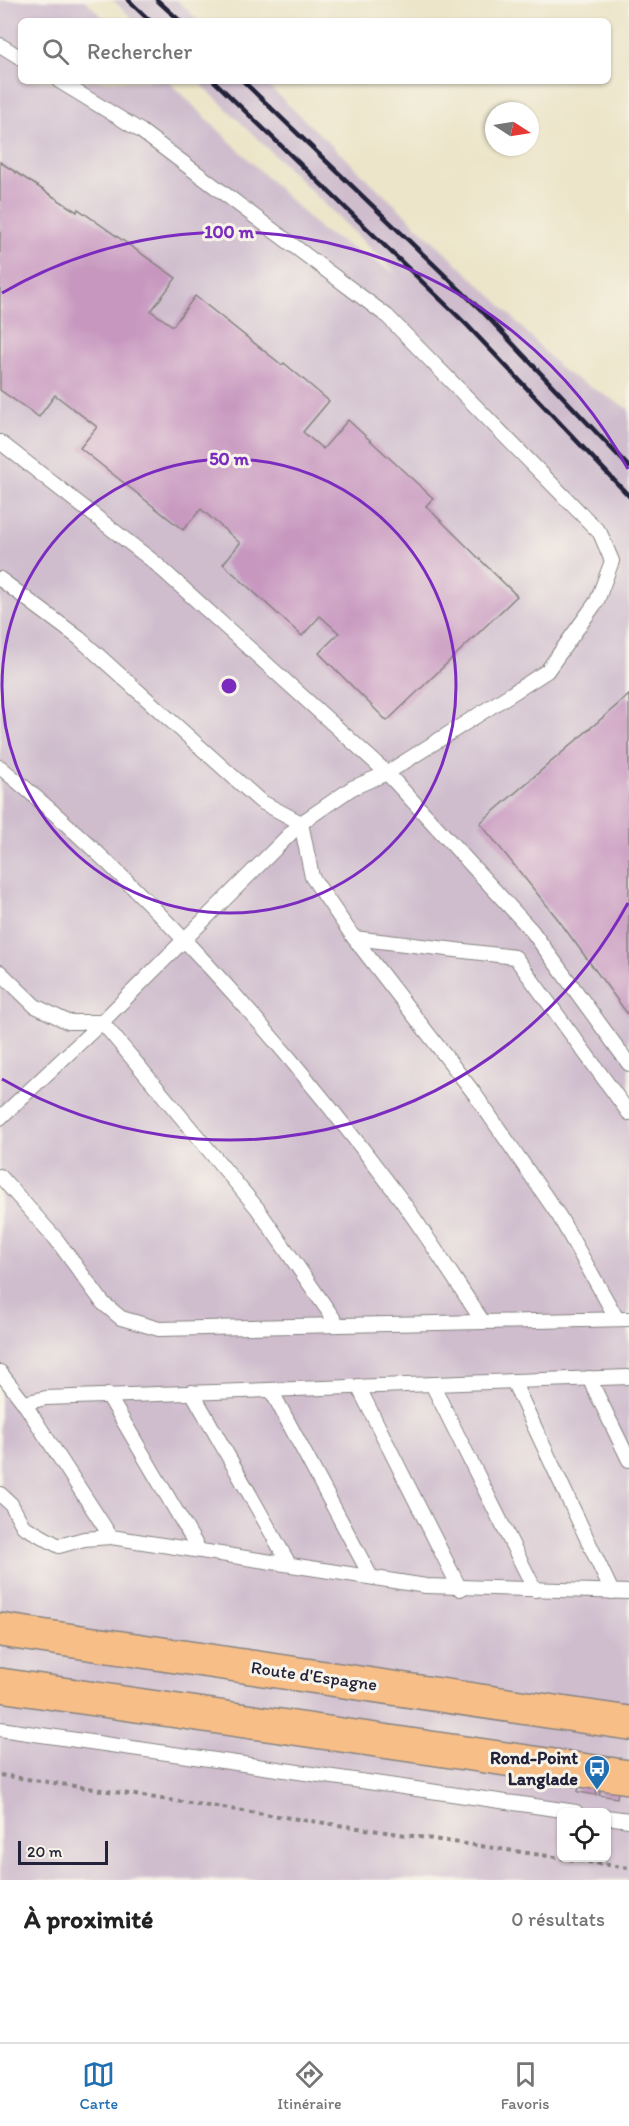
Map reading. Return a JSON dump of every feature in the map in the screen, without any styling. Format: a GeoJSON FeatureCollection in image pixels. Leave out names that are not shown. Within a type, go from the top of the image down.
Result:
{"type":"FeatureCollection","features":[{"type":"Feature","properties":{"kind":"main road","name":"Route d'Espagne"},"geometry":{"type":"LineString","coordinates":[[0,1630],[629,1723]]}},
{"type":"Feature","properties":{"kind":"main road"},"geometry":{"type":"LineString","coordinates":[[0,1685],[629,1777]]}},
{"type":"Feature","properties":{"kind":"lane"},"geometry":{"type":"LineString","coordinates":[[0,45],[18,56]]}},
{"type":"Feature","properties":{"kind":"lane"},"geometry":{"type":"LineString","coordinates":[[0,1118],[102,1022],[301,823],[352,788],[387,773],[547,671],[597,602],[612,561],[600,533],[387,316],[141,131],[64,84]]}},
{"type":"Feature","properties":{"kind":"lane"},"geometry":{"type":"LineString","coordinates":[[0,442],[154,562],[387,773],[532,931],[629,1064]]}},
{"type":"Feature","properties":{"kind":"lane"},"geometry":{"type":"LineString","coordinates":[[0,579],[79,638],[260,801],[301,823]]}},
{"type":"Feature","properties":{"kind":"lane"},"geometry":{"type":"LineString","coordinates":[[0,767],[39,799],[184,939],[302,1076],[399,1198],[483,1322]]}},
{"type":"Feature","properties":{"kind":"lane"},"geometry":{"type":"LineString","coordinates":[[301,823],[312,877],[354,938],[481,1102],[559,1216],[623,1319]]}},
{"type":"Feature","properties":{"kind":"lane"},"geometry":{"type":"LineString","coordinates":[[354,938],[515,957],[629,1113]]}},
{"type":"Feature","properties":{"kind":"lane"},"geometry":{"type":"LineString","coordinates":[[0,972],[35,1006],[68,1022],[102,1022]]}},
{"type":"Feature","properties":{"kind":"lane"},"geometry":{"type":"LineString","coordinates":[[102,1022],[256,1208],[338,1325]]}},
{"type":"Feature","properties":{"kind":"lane"},"geometry":{"type":"LineString","coordinates":[[0,1176],[56,1239],[104,1303],[121,1318],[159,1329],[623,1319]]}},
{"type":"Feature","properties":{"kind":"lane"},"geometry":{"type":"LineString","coordinates":[[0,1372],[24,1403],[111,1537]]}},
{"type":"Feature","properties":{"kind":"lane"},"geometry":{"type":"LineString","coordinates":[[24,1403],[46,1398],[108,1395],[629,1377]]}},
{"type":"Feature","properties":{"kind":"lane"},"geometry":{"type":"LineString","coordinates":[[589,1378],[629,1460]]}},
{"type":"Feature","properties":{"kind":"lane"},"geometry":{"type":"LineString","coordinates":[[513,1381],[612,1592]]}},
{"type":"Feature","properties":{"kind":"lane"},"geometry":{"type":"LineString","coordinates":[[432,1384],[535,1590]]}},
{"type":"Feature","properties":{"kind":"lane"},"geometry":{"type":"LineString","coordinates":[[358,1386],[460,1589]]}},
{"type":"Feature","properties":{"kind":"lane"},"geometry":{"type":"LineString","coordinates":[[271,1390],[371,1577]]}},
{"type":"Feature","properties":{"kind":"lane"},"geometry":{"type":"LineString","coordinates":[[192,1392],[289,1564]]}},
{"type":"Feature","properties":{"kind":"lane"},"geometry":{"type":"LineString","coordinates":[[108,1395],[199,1550]]}},
{"type":"Feature","properties":{"kind":"lane"},"geometry":{"type":"LineString","coordinates":[[0,1494],[11,1504],[22,1526],[58,1546],[84,1539],[111,1537],[460,1589],[629,1592]]}},
{"type":"Feature","properties":{"kind":"lane"},"geometry":{"type":"LineString","coordinates":[[0,1729],[557,1809]]}},
{"type":"Feature","properties":{"kind":"lane"},"geometry":{"type":"LineString","coordinates":[[611,1818],[629,1820]]}},
{"type":"Feature","properties":{"kind":"path"},"geometry":{"type":"LineString","coordinates":[[0,1775],[629,1868]]}},
{"type":"Feature","properties":{"kind":"shaded area"},"geometry":{"type":"Polygon","coordinates":[[[0,0],[85,0],[104,18],[18,18],[18,84],[171,84],[322,231],[397,274],[201,84],[266,84],[495,299],[563,371],[629,409],[629,1880],[0,1880],[0,0]]]}},
{"type":"Feature","properties":{"kind":"shaded area"},"geometry":{"type":"Polygon","coordinates":[[[113,0],[177,0],[196,18],[132,18],[113,0]]]}},
{"type":"Feature","properties":{"kind":"building"},"geometry":{"type":"Polygon","coordinates":[[[0,162],[77,212],[78,209],[176,278],[151,311],[173,326],[195,296],[282,365],[284,363],[329,401],[303,432],[323,449],[348,420],[433,498],[426,506],[517,596],[387,721],[319,653],[339,633],[320,616],[302,636],[223,564],[240,543],[201,509],[183,530],[80,448],[97,427],[55,395],[39,417],[0,390],[0,162]]]}},
{"type":"Feature","properties":{"kind":"building"},"geometry":{"type":"Polygon","coordinates":[[[629,695],[629,1016],[557,918],[480,823],[629,695]]]}},
{"type":"Feature","properties":{"kind":"building"},"geometry":{"type":"Polygon","coordinates":[[[579,1785],[597,1788],[596,1795],[578,1792],[579,1785]]]}},
{"type":"Feature","properties":{"kind":"building"},"geometry":{"type":"Polygon","coordinates":[[[601,1789],[618,1791],[617,1798],[599,1795],[601,1789]]]}},
{"type":"Feature","properties":{"kind":"railway"},"geometry":{"type":"LineString","coordinates":[[128,0],[147,18]]}},
{"type":"Feature","properties":{"kind":"railway"},"geometry":{"type":"LineString","coordinates":[[157,0],[177,18]]}},
{"type":"Feature","properties":{"kind":"railway"},"geometry":{"type":"LineString","coordinates":[[217,84],[467,325],[629,496]]}},
{"type":"Feature","properties":{"kind":"railway"},"geometry":{"type":"LineString","coordinates":[[246,84],[482,311],[629,467]]}},
{"type":"Feature","properties":{"kind":"place","name":"Rond-Point Langlade"},"geometry":{"type":"Point","coordinates":[597,1791]}}]}
